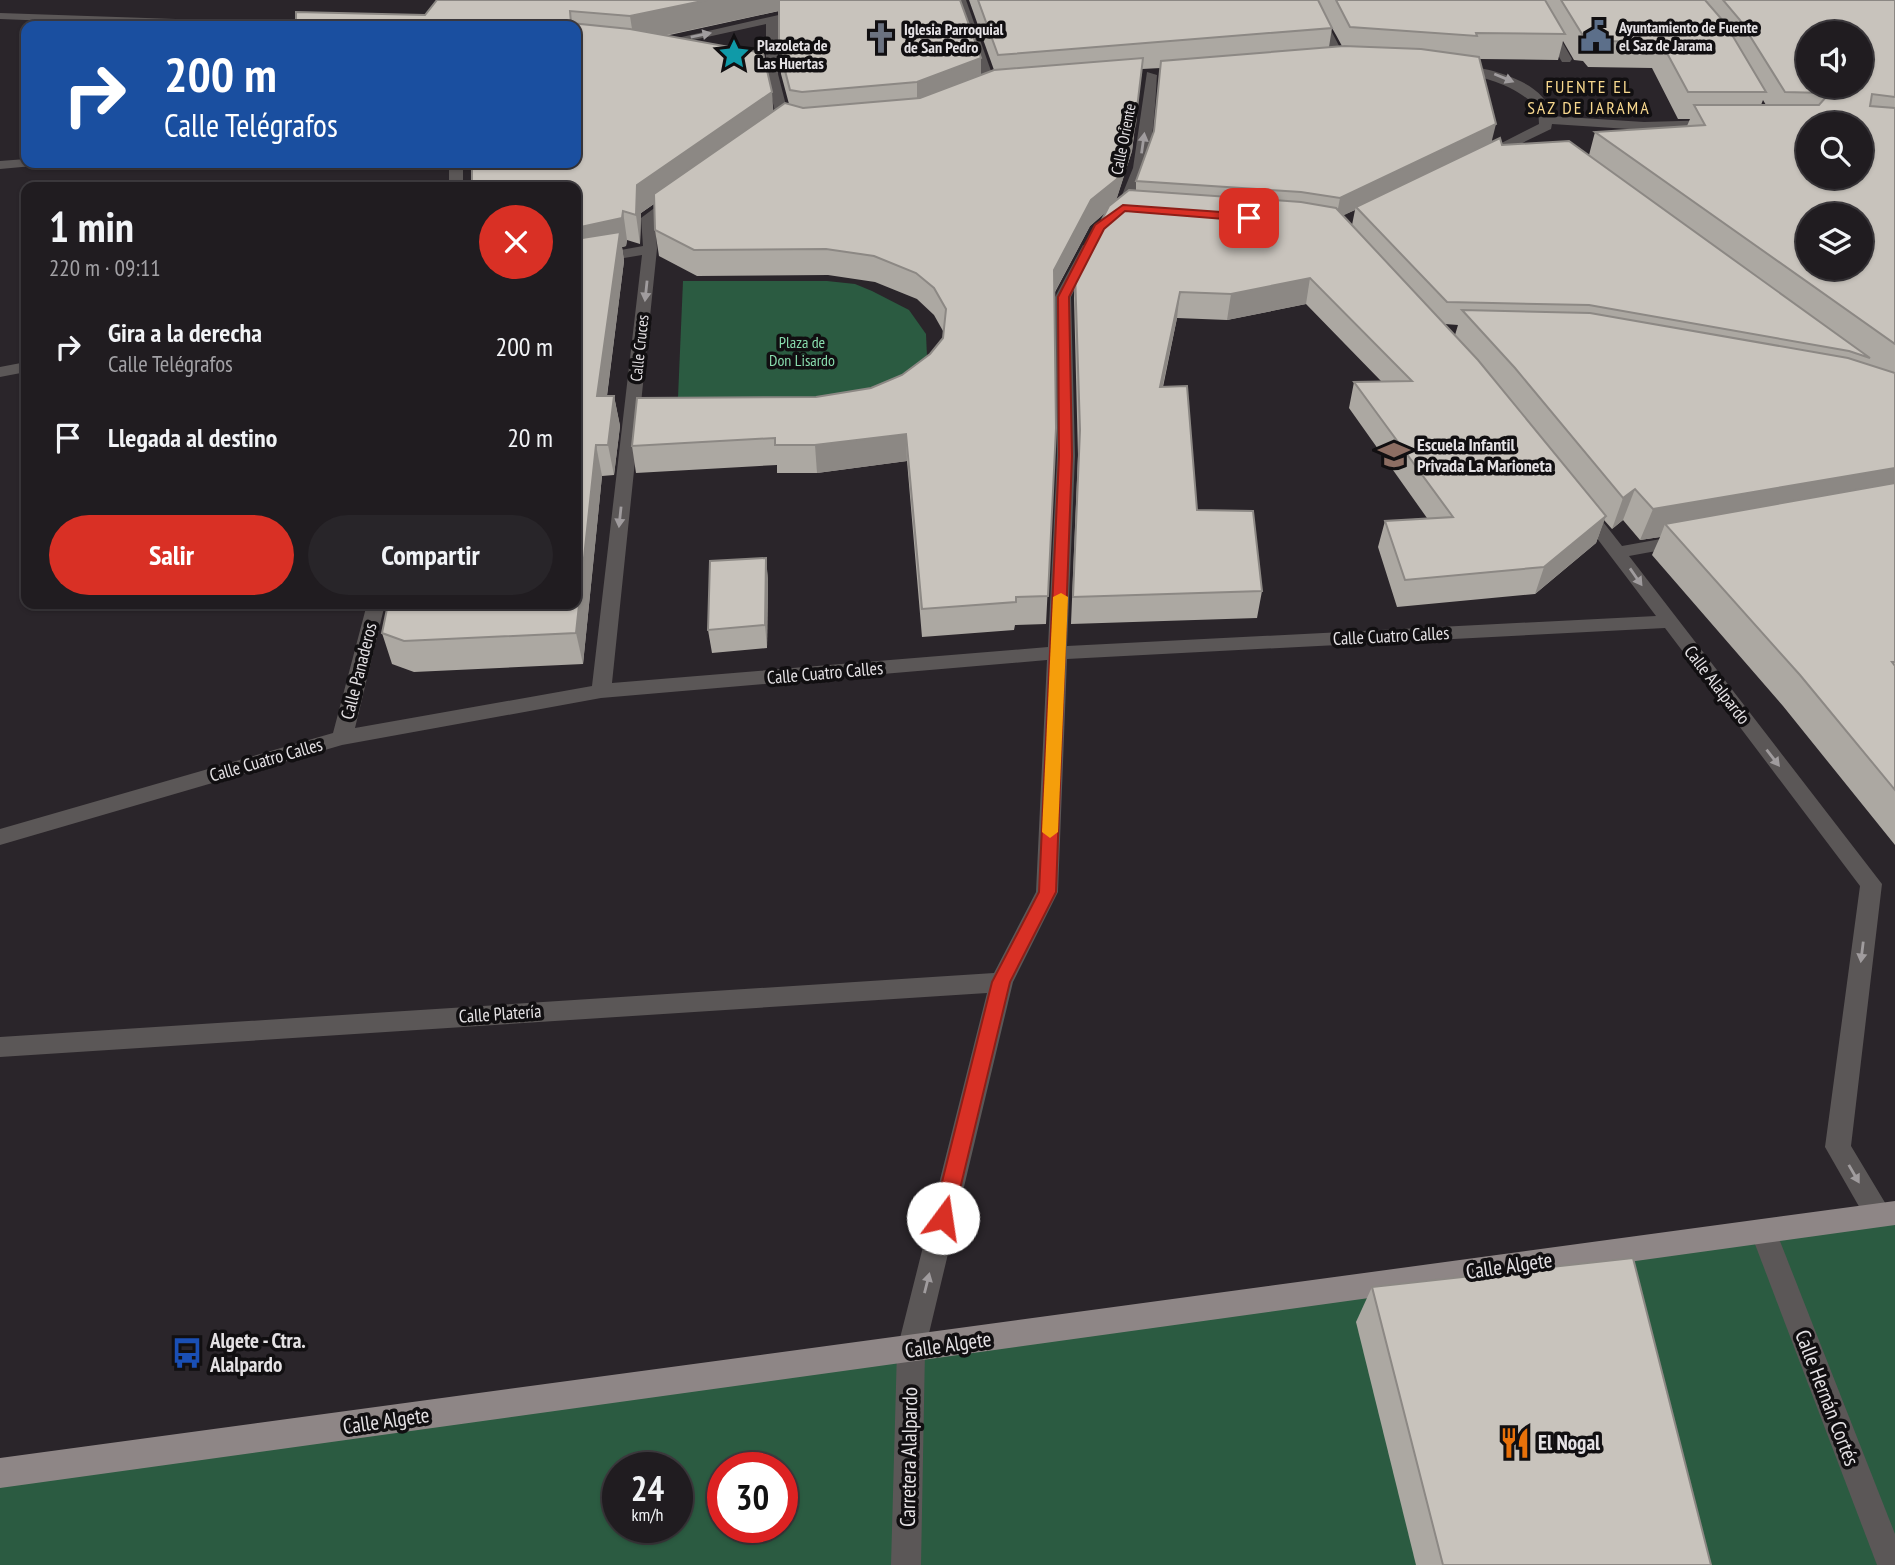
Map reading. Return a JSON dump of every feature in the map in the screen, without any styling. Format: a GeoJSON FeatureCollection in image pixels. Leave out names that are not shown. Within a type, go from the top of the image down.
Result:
{"type":"FeatureCollection","features":[{"type":"Feature","properties":{"kind":"main road","name":"Calle Algete"},"geometry":{"type":"LineString","coordinates":[[0,1473],[1887,1214]]}},
{"type":"Feature","properties":{"kind":"street"},"geometry":{"type":"LineString","coordinates":[[960,0],[992,89]]}},
{"type":"Feature","properties":{"kind":"street"},"geometry":{"type":"LineString","coordinates":[[1309,0],[1340,60]]}},
{"type":"Feature","properties":{"kind":"street"},"geometry":{"type":"LineString","coordinates":[[1532,0],[1566,59]]}},
{"type":"Feature","properties":{"kind":"street"},"geometry":{"type":"LineString","coordinates":[[676,56],[648,49],[772,21],[799,11]]}},
{"type":"Feature","properties":{"kind":"street"},"geometry":{"type":"LineString","coordinates":[[0,16],[130,21]]}},
{"type":"Feature","properties":{"kind":"street"},"geometry":{"type":"LineString","coordinates":[[761,137],[789,122],[765,72],[772,21]]}},
{"type":"Feature","properties":{"kind":"street"},"geometry":{"type":"LineString","coordinates":[[1444,67],[1484,69],[1522,85],[1544,107],[1546,126],[1473,163]]}},
{"type":"Feature","properties":{"kind":"street","name":"Calle Oriente"},"geometry":{"type":"LineString","coordinates":[[1133,209],[1150,75]]}},
{"type":"Feature","properties":{"kind":"street"},"geometry":{"type":"LineString","coordinates":[[1547,120],[1644,125],[1729,124]]}},
{"type":"Feature","properties":{"kind":"street"},"geometry":{"type":"LineString","coordinates":[[1535,131],[1555,144]]}},
{"type":"Feature","properties":{"kind":"street"},"geometry":{"type":"LineString","coordinates":[[0,165],[21,164]]}},
{"type":"Feature","properties":{"kind":"street","name":"Calle Cruces"},"geometry":{"type":"LineString","coordinates":[[601,691],[650,249],[648,218],[693,186]]}},
{"type":"Feature","properties":{"kind":"street","name":"Carretera Alalpardo"},"geometry":{"type":"LineString","coordinates":[[906,1565],[911,1350],[1001,982],[1047,892],[1066,456],[1063,297],[1099,228],[1133,209]]}},
{"type":"Feature","properties":{"kind":"street"},"geometry":{"type":"LineString","coordinates":[[581,260],[650,249]]}},
{"type":"Feature","properties":{"kind":"street"},"geometry":{"type":"LineString","coordinates":[[0,372],[21,368]]}},
{"type":"Feature","properties":{"kind":"street","name":"Calle Alalpardo"},"geometry":{"type":"LineString","coordinates":[[1566,487],[1619,552],[1668,622],[1871,884],[1839,1147],[1887,1214]]}},
{"type":"Feature","properties":{"kind":"street"},"geometry":{"type":"LineString","coordinates":[[1619,552],[1698,538]]}},
{"type":"Feature","properties":{"kind":"street","name":"Calle Panaderos"},"geometry":{"type":"LineString","coordinates":[[342,738],[375,609]]}},
{"type":"Feature","properties":{"kind":"street","name":"Calle Cuatro Calles"},"geometry":{"type":"LineString","coordinates":[[0,837],[342,738],[601,691],[1058,653],[1668,622]]}},
{"type":"Feature","properties":{"kind":"street","name":"Calle Platería"},"geometry":{"type":"LineString","coordinates":[[0,1047],[1001,982]]}},
{"type":"Feature","properties":{"kind":"street","name":"Calle Hernán Cortés"},"geometry":{"type":"LineString","coordinates":[[1763,1231],[1892,1565]]}},
{"type":"Feature","properties":{"kind":"green space","name":"Plaza de Don Lisardo"},"geometry":{"type":"Polygon","coordinates":[[[683,281],[827,281],[855,284],[872,291],[909,310],[926,334],[927,357],[923,391],[677,421],[683,281]]]}},
{"type":"Feature","properties":{"kind":"green space"},"geometry":{"type":"Polygon","coordinates":[[[1895,1219],[1895,1565],[0,1565],[0,1483],[1895,1219]]]}},
{"type":"Feature","properties":{"kind":"building"},"geometry":{"type":"Polygon","coordinates":[[[437,0],[707,0],[630,16],[570,11],[571,21],[296,21],[296,12],[425,15],[437,0]]]}},
{"type":"Feature","properties":{"kind":"building"},"geometry":{"type":"Polygon","coordinates":[[[779,0],[960,0],[981,58],[917,82],[802,92],[790,90],[779,47],[779,0]]]}},
{"type":"Feature","properties":{"kind":"building"},"geometry":{"type":"Polygon","coordinates":[[[978,0],[1318,0],[1332,28],[998,55],[978,0]]]}},
{"type":"Feature","properties":{"kind":"building"},"geometry":{"type":"Polygon","coordinates":[[[1336,0],[1545,0],[1565,34],[1476,33],[1477,36],[1350,27],[1336,0]]]}},
{"type":"Feature","properties":{"kind":"building"},"geometry":{"type":"Polygon","coordinates":[[[1561,0],[1705,0],[1725,23],[1766,92],[1688,92],[1661,42],[1596,41],[1591,34],[1582,34],[1561,0]]]}},
{"type":"Feature","properties":{"kind":"building"},"geometry":{"type":"Polygon","coordinates":[[[1723,0],[1895,0],[1895,97],[1873,94],[1873,21],[1796,21],[1796,92],[1785,92],[1740,20],[1723,0]]]}},
{"type":"Feature","properties":{"kind":"building"},"geometry":{"type":"Polygon","coordinates":[[[581,24],[630,29],[763,53],[772,92],[637,185],[636,215],[623,211],[622,218],[581,227],[581,182],[472,182],[472,168],[581,168],[581,24]]]}},
{"type":"Feature","properties":{"kind":"building"},"geometry":{"type":"Polygon","coordinates":[[[1344,46],[1421,49],[1479,57],[1496,124],[1340,198],[1301,192],[1136,181],[1154,131],[1161,61],[1344,46]]]}},
{"type":"Feature","properties":{"kind":"building"},"geometry":{"type":"Polygon","coordinates":[[[1143,58],[1135,125],[1117,179],[1091,200],[1054,270],[1056,428],[1048,596],[1016,597],[1016,602],[922,609],[906,434],[815,445],[775,445],[775,438],[632,446],[637,398],[816,397],[871,388],[902,375],[930,354],[943,338],[946,309],[934,288],[916,273],[874,256],[826,249],[694,250],[655,230],[654,194],[785,103],[803,108],[920,98],[994,70],[1143,58]]]}},
{"type":"Feature","properties":{"kind":"building"},"geometry":{"type":"Polygon","coordinates":[[[1825,98],[1871,98],[1870,106],[1895,108],[1895,344],[1804,280],[1873,280],[1873,203],[1796,203],[1796,274],[1595,132],[1705,125],[1694,105],[1819,105],[1825,98]]]}},
{"type":"Feature","properties":{"kind":"building"},"geometry":{"type":"Polygon","coordinates":[[[1500,138],[1502,145],[1569,141],[1870,358],[1849,351],[1589,305],[1447,302],[1356,207],[1500,138]]]}},
{"type":"Feature","properties":{"kind":"building"},"geometry":{"type":"Polygon","coordinates":[[[1129,190],[1301,202],[1336,208],[1478,360],[1606,516],[1544,567],[1405,580],[1385,521],[1453,517],[1354,382],[1412,381],[1310,278],[1231,294],[1180,292],[1160,387],[1187,386],[1197,510],[1253,511],[1262,591],[1073,597],[1080,430],[1075,272],[1109,206],[1129,190]]]}},
{"type":"Feature","properties":{"kind":"building"},"geometry":{"type":"Polygon","coordinates":[[[620,232],[597,396],[614,396],[608,445],[596,445],[581,586],[581,238],[620,232]]]}},
{"type":"Feature","properties":{"kind":"building"},"geometry":{"type":"Polygon","coordinates":[[[1462,310],[1590,313],[1848,358],[1895,373],[1895,468],[1653,509],[1635,489],[1623,498],[1515,368],[1462,310]]]}},
{"type":"Feature","properties":{"kind":"building"},"geometry":{"type":"Polygon","coordinates":[[[1895,483],[1895,662],[1892,662],[1895,666],[1895,790],[1800,675],[1665,524],[1895,483]]]}},
{"type":"Feature","properties":{"kind":"building"},"geometry":{"type":"Polygon","coordinates":[[[766,558],[765,625],[708,630],[710,561],[766,558]]]}},
{"type":"Feature","properties":{"kind":"building"},"geometry":{"type":"Polygon","coordinates":[[[387,609],[579,609],[576,633],[404,641],[382,633],[387,609]]]}},
{"type":"Feature","properties":{"kind":"building","name":"El Nogal"},"geometry":{"type":"Polygon","coordinates":[[[1633,1258],[1711,1565],[1443,1565],[1372,1287],[1633,1258]]]}},
{"type":"Feature","properties":{"kind":"slow traffic"},"geometry":{"type":"LineString","coordinates":[[1050,832],[1061,597]]}},
{"type":"Feature","properties":{"kind":"place","name":"Ayuntamiento de Fuente el Saz de Jarama"},"geometry":{"type":"Point","coordinates":[1596,36]}},
{"type":"Feature","properties":{"kind":"place","name":"Iglesia Parroquial de San Pedro"},"geometry":{"type":"Point","coordinates":[881,38]}},
{"type":"Feature","properties":{"kind":"place","name":"Plazoleta de Las Huertas"},"geometry":{"type":"Point","coordinates":[734,54]}},
{"type":"Feature","properties":{"kind":"place","name":"Escuela Infantil Privada La Marioneta"},"geometry":{"type":"Point","coordinates":[1394,455]}},
{"type":"Feature","properties":{"kind":"place","name":"Algete - Ctra. Alalpardo"},"geometry":{"type":"Point","coordinates":[187,1353]}},
{"type":"Feature","properties":{"kind":"place","name":"El Nogal"},"geometry":{"type":"Point","coordinates":[1515,1443]}},
{"type":"Feature","properties":{"kind":"district","name":"FUENTE EL SAZ DE JARAMA"},"geometry":{"type":"Point","coordinates":[1589,98]}},
{"type":"Feature","properties":{"kind":"route"},"geometry":{"type":"LineString","coordinates":[[943,1218],[1001,982],[1047,892],[1066,456],[1063,297],[1099,228],[1123,208],[1249,218]]}}]}
